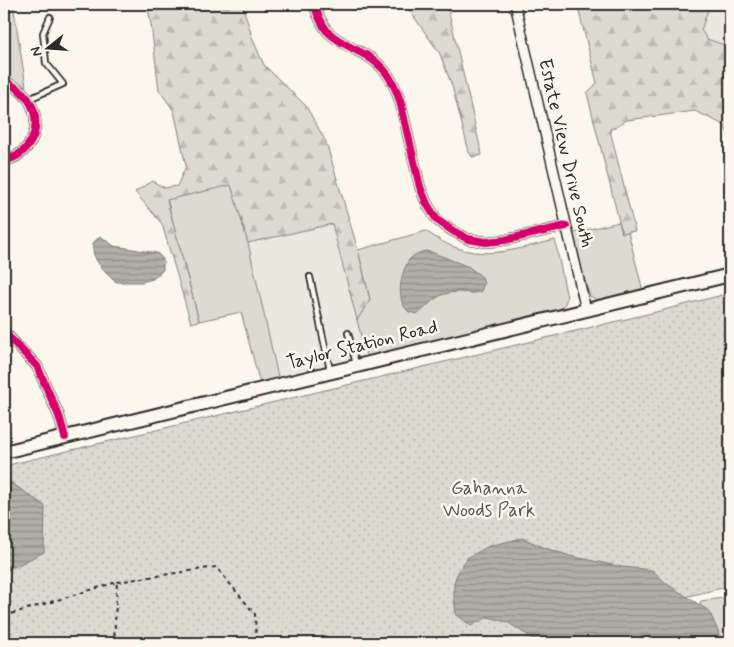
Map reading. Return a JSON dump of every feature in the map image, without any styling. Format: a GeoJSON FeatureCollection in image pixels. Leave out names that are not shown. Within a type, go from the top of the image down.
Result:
{"type":"FeatureCollection","features":[{"type":"Feature","properties":{"kind":"main road","name":"Taylor Station Road"},"geometry":{"type":"LineString","coordinates":[[4,452],[730,275]]}},
{"type":"Feature","properties":{"kind":"street"},"geometry":{"type":"LineString","coordinates":[[314,4],[318,16],[327,31],[341,43],[377,62],[386,71],[400,100],[420,187],[427,204],[437,220],[452,231],[468,239],[486,242],[505,240],[566,226]]}},
{"type":"Feature","properties":{"kind":"street","name":"Estate View Drive South"},"geometry":{"type":"LineString","coordinates":[[515,4],[586,310]]}},
{"type":"Feature","properties":{"kind":"street"},"geometry":{"type":"LineString","coordinates":[[4,82],[14,86],[29,99],[36,119],[32,139],[26,148],[19,155],[4,161]]}},
{"type":"Feature","properties":{"kind":"street"},"geometry":{"type":"LineString","coordinates":[[4,332],[37,366],[59,416],[65,437]]}},
{"type":"Feature","properties":{"kind":"lane"},"geometry":{"type":"LineString","coordinates":[[29,99],[63,84],[46,64],[43,33],[50,17]]}},
{"type":"Feature","properties":{"kind":"lane"},"geometry":{"type":"LineString","coordinates":[[310,277],[330,372]]}},
{"type":"Feature","properties":{"kind":"lane"},"geometry":{"type":"LineString","coordinates":[[348,333],[356,366]]}},
{"type":"Feature","properties":{"kind":"path"},"geometry":{"type":"LineString","coordinates":[[4,616],[117,582],[216,568],[255,614],[256,643]]}},
{"type":"Feature","properties":{"kind":"path"},"geometry":{"type":"LineString","coordinates":[[114,643],[117,582]]}},
{"type":"Feature","properties":{"kind":"shaded area"},"geometry":{"type":"Polygon","coordinates":[[[710,4],[730,4],[730,47],[707,39],[701,30],[710,4]]]}},
{"type":"Feature","properties":{"kind":"shaded area"},"geometry":{"type":"Polygon","coordinates":[[[332,224],[367,359],[279,381],[248,243],[332,224]]]}},
{"type":"Feature","properties":{"kind":"shaded area"},"geometry":{"type":"Polygon","coordinates":[[[100,236],[114,246],[157,253],[163,259],[163,270],[153,279],[141,282],[116,282],[99,264],[94,255],[93,243],[100,236]]]}},
{"type":"Feature","properties":{"kind":"shaded area"},"geometry":{"type":"Polygon","coordinates":[[[425,251],[469,267],[482,277],[484,284],[481,291],[444,294],[435,299],[418,314],[409,312],[402,301],[400,290],[402,278],[409,260],[425,251]]]}},
{"type":"Feature","properties":{"kind":"shaded area"},"geometry":{"type":"Polygon","coordinates":[[[4,478],[45,506],[44,552],[6,571],[4,571],[4,478]]]}},
{"type":"Feature","properties":{"kind":"shaded area"},"geometry":{"type":"Polygon","coordinates":[[[522,538],[570,556],[622,567],[652,570],[667,584],[709,611],[718,631],[720,643],[540,643],[507,622],[488,617],[471,626],[456,614],[454,583],[457,574],[467,558],[489,546],[522,538]]]}},
{"type":"Feature","properties":{"kind":"green space"},"geometry":{"type":"Polygon","coordinates":[[[4,4],[13,4],[26,86],[4,79],[4,4]]]}},
{"type":"Feature","properties":{"kind":"green space"},"geometry":{"type":"Polygon","coordinates":[[[147,4],[242,4],[253,40],[264,65],[306,106],[326,142],[358,250],[370,300],[357,320],[332,224],[248,243],[231,185],[167,200],[199,321],[191,323],[162,224],[135,192],[152,181],[165,188],[177,186],[186,166],[174,111],[159,90],[147,4]]]}},
{"type":"Feature","properties":{"kind":"green space"},"geometry":{"type":"Polygon","coordinates":[[[405,4],[447,4],[482,155],[472,157],[469,152],[452,86],[440,54],[405,4]]]}},
{"type":"Feature","properties":{"kind":"green space"},"geometry":{"type":"Polygon","coordinates":[[[577,4],[710,4],[701,30],[707,39],[730,47],[730,138],[724,125],[695,111],[627,120],[610,130],[635,231],[622,233],[587,93],[597,83],[577,4]]]}},
{"type":"Feature","properties":{"kind":"green space"},"geometry":{"type":"Polygon","coordinates":[[[232,184],[248,243],[279,381],[260,384],[241,312],[199,321],[167,199],[232,184]]]}},
{"type":"Feature","properties":{"kind":"green space"},"geometry":{"type":"Polygon","coordinates":[[[619,222],[622,233],[628,232],[643,291],[611,299],[597,300],[590,296],[586,286],[573,233],[619,222]]]}},
{"type":"Feature","properties":{"kind":"green space"},"geometry":{"type":"Polygon","coordinates":[[[426,231],[442,242],[473,252],[489,253],[504,251],[555,240],[567,298],[564,306],[555,312],[367,359],[357,320],[370,300],[358,250],[426,231]],[[408,260],[427,306],[444,293],[473,293],[408,260]]]}},
{"type":"Feature","properties":{"kind":"green space","name":"Gahanna Woods Park"},"geometry":{"type":"Polygon","coordinates":[[[730,293],[730,586],[546,631],[549,643],[4,643],[4,466],[730,293]]]}},
{"type":"Feature","properties":{"kind":"green space"},"geometry":{"type":"Polygon","coordinates":[[[730,596],[730,643],[720,643],[718,631],[699,605],[701,601],[730,596]]]}},
{"type":"Feature","properties":{"kind":"cycle path"},"geometry":{"type":"LineString","coordinates":[[314,4],[319,18],[327,31],[341,42],[372,59],[389,76],[400,101],[420,187],[427,204],[437,220],[468,239],[486,242],[505,240],[566,226]]}},
{"type":"Feature","properties":{"kind":"cycle path"},"geometry":{"type":"LineString","coordinates":[[4,82],[18,89],[28,98],[34,110],[36,123],[34,135],[28,146],[18,155],[4,161]]}},
{"type":"Feature","properties":{"kind":"cycle path"},"geometry":{"type":"LineString","coordinates":[[4,332],[37,366],[59,416],[65,437]]}}]}
